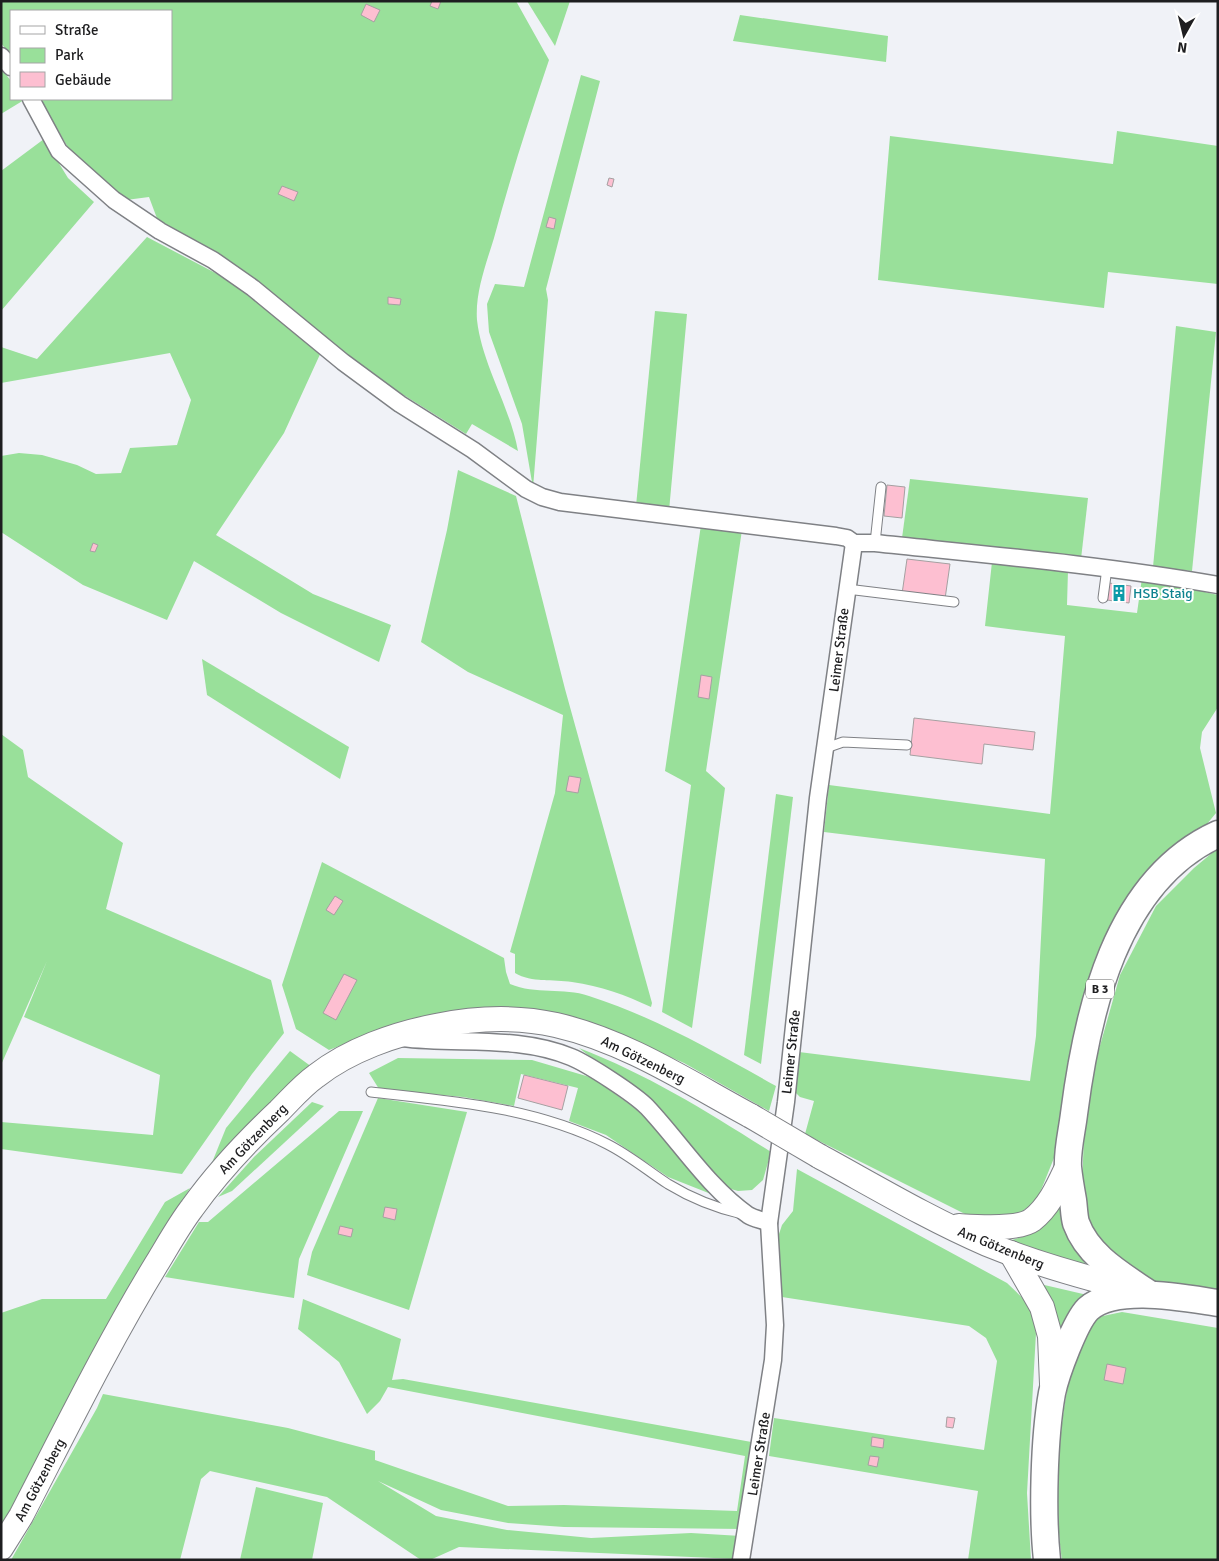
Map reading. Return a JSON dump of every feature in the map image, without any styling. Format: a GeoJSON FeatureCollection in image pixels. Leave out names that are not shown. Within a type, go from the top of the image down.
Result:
{"type":"FeatureCollection","features":[{"type":"Feature","properties":{"kind":"main road","name":"B 3"},"geometry":{"type":"LineString","coordinates":[[1068,1165],[1080,1065],[1093,1012],[1110,958],[1122,930],[1145,896],[1173,864],[1211,835]]}},
{"type":"Feature","properties":{"kind":"main road"},"geometry":{"type":"LineString","coordinates":[[1068,1165],[1076,1222],[1095,1254],[1148,1293]]}},
{"type":"Feature","properties":{"kind":"main road"},"geometry":{"type":"LineString","coordinates":[[1048,1560],[1047,1453],[1052,1392],[1078,1323],[1089,1309],[1108,1300],[1148,1293],[1218,1303]]}},
{"type":"Feature","properties":{"kind":"street"},"geometry":{"type":"LineString","coordinates":[[1,56],[10,66]]}},
{"type":"Feature","properties":{"kind":"street"},"geometry":{"type":"LineString","coordinates":[[32,100],[59,151],[114,200],[160,231],[213,260],[254,288],[343,362],[400,404],[473,450],[526,489],[542,497],[560,502],[836,536],[847,538],[854,544],[875,543],[1107,568],[1218,585]]}},
{"type":"Feature","properties":{"kind":"street","name":"Leimer Straße"},"geometry":{"type":"LineString","coordinates":[[741,1560],[773,1360],[775,1324],[769,1223],[786,1102],[818,798],[854,544]]}},
{"type":"Feature","properties":{"kind":"street","name":"Am Götzenberg"},"geometry":{"type":"LineString","coordinates":[[1,1548],[22,1516],[129,1308],[190,1210],[253,1135],[315,1076],[354,1053],[394,1037],[455,1022],[521,1020],[554,1025],[592,1036],[629,1050],[752,1116],[819,1156],[945,1225],[1011,1253],[1081,1277],[1148,1293]]}},
{"type":"Feature","properties":{"kind":"street"},"geometry":{"type":"LineString","coordinates":[[394,1037],[435,1042],[509,1043],[535,1047],[571,1057],[590,1067],[645,1105],[714,1185],[749,1216],[769,1223]]}},
{"type":"Feature","properties":{"kind":"street"},"geometry":{"type":"LineString","coordinates":[[945,1225],[1003,1227],[1031,1221],[1052,1198],[1068,1165]]}},
{"type":"Feature","properties":{"kind":"street"},"geometry":{"type":"LineString","coordinates":[[1011,1253],[1042,1307],[1050,1336],[1052,1392]]}},
{"type":"Feature","properties":{"kind":"lane"},"geometry":{"type":"LineString","coordinates":[[875,543],[881,487]]}},
{"type":"Feature","properties":{"kind":"lane"},"geometry":{"type":"LineString","coordinates":[[1103,598],[1107,568]]}},
{"type":"Feature","properties":{"kind":"lane"},"geometry":{"type":"LineString","coordinates":[[847,589],[954,602]]}},
{"type":"Feature","properties":{"kind":"lane"},"geometry":{"type":"LineString","coordinates":[[826,748],[843,742],[907,745]]}},
{"type":"Feature","properties":{"kind":"lane"},"geometry":{"type":"LineString","coordinates":[[371,1092],[475,1103],[546,1119],[608,1144],[671,1185],[715,1208],[749,1216]]}},
{"type":"Feature","properties":{"kind":"green space"},"geometry":{"type":"Polygon","coordinates":[[[1,1],[516,1],[549,60],[520,149],[479,289],[477,320],[484,353],[509,418],[518,451],[472,424],[466,434],[378,379],[329,341],[158,221],[149,197],[126,200],[70,151],[41,100],[172,100],[172,10],[10,10],[10,55],[1,43],[1,1]]]}},
{"type":"Feature","properties":{"kind":"green space"},"geometry":{"type":"Polygon","coordinates":[[[527,1],[570,1],[555,46],[527,1]]]}},
{"type":"Feature","properties":{"kind":"green space"},"geometry":{"type":"Polygon","coordinates":[[[740,15],[888,36],[886,62],[733,41],[740,15]]]}},
{"type":"Feature","properties":{"kind":"green space"},"geometry":{"type":"Polygon","coordinates":[[[1,68],[10,80],[10,100],[24,100],[1,114],[1,68]]]}},
{"type":"Feature","properties":{"kind":"green space"},"geometry":{"type":"Polygon","coordinates":[[[581,75],[600,81],[546,289],[548,300],[533,488],[522,424],[489,332],[487,304],[495,284],[524,287],[581,75]]]}},
{"type":"Feature","properties":{"kind":"green space"},"geometry":{"type":"Polygon","coordinates":[[[1117,131],[1218,146],[1218,284],[1108,272],[1104,308],[878,280],[890,136],[1113,164],[1117,131]]]}},
{"type":"Feature","properties":{"kind":"green space"},"geometry":{"type":"Polygon","coordinates":[[[44,139],[68,178],[94,202],[1,311],[1,171],[44,139]]]}},
{"type":"Feature","properties":{"kind":"green space"},"geometry":{"type":"Polygon","coordinates":[[[147,237],[223,277],[322,350],[284,433],[216,535],[313,594],[391,625],[379,662],[281,613],[194,561],[167,620],[83,585],[1,532],[1,456],[19,453],[42,455],[77,465],[96,474],[121,473],[130,448],[177,445],[191,400],[170,353],[1,383],[1,347],[37,359],[147,237]]]}},
{"type":"Feature","properties":{"kind":"green space"},"geometry":{"type":"Polygon","coordinates":[[[655,311],[687,314],[669,511],[636,506],[655,311]]]}},
{"type":"Feature","properties":{"kind":"green space"},"geometry":{"type":"Polygon","coordinates":[[[1176,326],[1216,332],[1192,571],[1153,567],[1176,326]]]}},
{"type":"Feature","properties":{"kind":"green space"},"geometry":{"type":"Polygon","coordinates":[[[458,470],[516,496],[565,689],[652,1003],[651,1007],[593,986],[565,981],[528,978],[515,973],[515,954],[510,952],[555,793],[563,715],[468,672],[421,642],[447,530],[458,470]]]}},
{"type":"Feature","properties":{"kind":"green space"},"geometry":{"type":"Polygon","coordinates":[[[910,479],[1088,498],[1081,559],[902,538],[910,479]]]}},
{"type":"Feature","properties":{"kind":"green space"},"geometry":{"type":"Polygon","coordinates":[[[701,525],[742,530],[706,771],[725,788],[692,1028],[662,1012],[691,785],[665,771],[701,525]]]}},
{"type":"Feature","properties":{"kind":"green space"},"geometry":{"type":"Polygon","coordinates":[[[992,562],[1068,570],[1067,605],[1137,613],[1142,578],[1218,595],[1218,707],[1202,732],[1200,748],[1216,813],[1207,824],[1165,857],[1085,999],[1068,1061],[1054,1158],[1037,1200],[1020,1213],[995,1217],[967,1215],[805,1134],[814,1101],[800,1097],[794,1091],[799,1052],[1030,1081],[1036,1036],[1045,859],[824,832],[829,785],[1050,814],[1065,636],[985,626],[992,562]]]}},
{"type":"Feature","properties":{"kind":"green space"},"geometry":{"type":"Polygon","coordinates":[[[202,659],[349,747],[340,779],[207,695],[202,659]]]}},
{"type":"Feature","properties":{"kind":"green space"},"geometry":{"type":"Polygon","coordinates":[[[1,734],[23,750],[28,777],[123,843],[106,909],[271,980],[284,1033],[252,1074],[182,1174],[1,1149],[1,1122],[153,1135],[160,1075],[24,1017],[47,961],[1,1065],[1,734]]]}},
{"type":"Feature","properties":{"kind":"green space"},"geometry":{"type":"Polygon","coordinates":[[[776,794],[793,797],[761,1064],[744,1055],[776,794]]]}},
{"type":"Feature","properties":{"kind":"green space"},"geometry":{"type":"Polygon","coordinates":[[[1218,848],[1218,1293],[1155,1281],[1103,1252],[1084,1217],[1082,1191],[1084,1132],[1092,1074],[1120,975],[1156,906],[1194,868],[1218,848]]]}},
{"type":"Feature","properties":{"kind":"green space"},"geometry":{"type":"Polygon","coordinates":[[[322,862],[504,958],[510,984],[530,989],[579,993],[589,996],[661,1025],[753,1073],[776,1086],[769,1111],[684,1063],[595,1024],[558,1014],[477,1008],[410,1019],[329,1050],[296,1029],[282,985],[322,862]]]}},
{"type":"Feature","properties":{"kind":"green space"},"geometry":{"type":"Polygon","coordinates":[[[579,1048],[654,1082],[771,1152],[763,1180],[752,1190],[738,1191],[720,1186],[648,1102],[579,1048]]]}},
{"type":"Feature","properties":{"kind":"green space"},"geometry":{"type":"Polygon","coordinates":[[[290,1051],[312,1067],[209,1170],[226,1128],[290,1051]]]}},
{"type":"Feature","properties":{"kind":"green space"},"geometry":{"type":"Polygon","coordinates":[[[398,1058],[532,1060],[593,1078],[636,1109],[662,1134],[711,1194],[668,1177],[606,1135],[569,1121],[578,1088],[521,1074],[514,1106],[463,1097],[379,1089],[369,1073],[398,1058]]]}},
{"type":"Feature","properties":{"kind":"green space"},"geometry":{"type":"Polygon","coordinates":[[[378,1098],[467,1112],[409,1310],[307,1275],[312,1252],[378,1098]]]}},
{"type":"Feature","properties":{"kind":"green space"},"geometry":{"type":"Polygon","coordinates":[[[312,1102],[324,1106],[232,1191],[218,1197],[254,1157],[312,1102]]]}},
{"type":"Feature","properties":{"kind":"green space"},"geometry":{"type":"Polygon","coordinates":[[[339,1111],[363,1111],[299,1259],[294,1298],[165,1277],[199,1222],[208,1222],[339,1111]]]}},
{"type":"Feature","properties":{"kind":"green space"},"geometry":{"type":"Polygon","coordinates":[[[797,1169],[1007,1283],[1031,1306],[1036,1333],[1027,1493],[1031,1560],[968,1560],[978,1491],[769,1456],[774,1418],[984,1450],[997,1361],[986,1338],[969,1326],[782,1297],[778,1237],[782,1225],[793,1211],[797,1169]]]}},
{"type":"Feature","properties":{"kind":"green space"},"geometry":{"type":"Polygon","coordinates":[[[190,1188],[114,1316],[1,1534],[1,1313],[42,1299],[106,1299],[165,1202],[190,1188]]]}},
{"type":"Feature","properties":{"kind":"green space"},"geometry":{"type":"Polygon","coordinates":[[[1063,1199],[1079,1254],[1090,1271],[1002,1243],[1031,1233],[1045,1223],[1063,1199]]]}},
{"type":"Feature","properties":{"kind":"green space"},"geometry":{"type":"Polygon","coordinates":[[[1040,1284],[1096,1297],[1059,1350],[1040,1284]]]}},
{"type":"Feature","properties":{"kind":"green space"},"geometry":{"type":"Polygon","coordinates":[[[303,1299],[401,1339],[392,1380],[403,1379],[757,1443],[744,1529],[564,1527],[508,1523],[441,1510],[378,1481],[436,1516],[507,1530],[591,1538],[691,1533],[741,1536],[737,1559],[459,1547],[430,1560],[421,1560],[327,1497],[210,1471],[201,1479],[180,1560],[11,1560],[97,1408],[103,1394],[288,1428],[375,1451],[375,1460],[508,1506],[564,1505],[737,1511],[745,1456],[388,1387],[380,1401],[367,1414],[339,1362],[298,1329],[303,1299]]]}},
{"type":"Feature","properties":{"kind":"green space"},"geometry":{"type":"Polygon","coordinates":[[[1122,1312],[1218,1328],[1218,1560],[1062,1560],[1059,1536],[1058,1478],[1063,1414],[1068,1384],[1075,1358],[1088,1328],[1098,1317],[1122,1312]]]}},
{"type":"Feature","properties":{"kind":"green space"},"geometry":{"type":"Polygon","coordinates":[[[256,1487],[323,1503],[312,1560],[240,1560],[256,1487]]]}},
{"type":"Feature","properties":{"kind":"building"},"geometry":{"type":"Polygon","coordinates":[[[432,1],[441,1],[438,9],[430,6],[432,1]]]}},
{"type":"Feature","properties":{"kind":"building"},"geometry":{"type":"Polygon","coordinates":[[[366,4],[380,10],[374,22],[361,15],[366,4]]]}},
{"type":"Feature","properties":{"kind":"building"},"geometry":{"type":"Polygon","coordinates":[[[609,178],[614,179],[612,187],[607,185],[609,178]]]}},
{"type":"Feature","properties":{"kind":"building"},"geometry":{"type":"Polygon","coordinates":[[[282,186],[298,192],[294,201],[278,194],[282,186]]]}},
{"type":"Feature","properties":{"kind":"building"},"geometry":{"type":"Polygon","coordinates":[[[549,217],[556,219],[554,229],[546,227],[549,217]]]}},
{"type":"Feature","properties":{"kind":"building"},"geometry":{"type":"Polygon","coordinates":[[[388,297],[401,299],[400,305],[388,304],[388,297]]]}},
{"type":"Feature","properties":{"kind":"building"},"geometry":{"type":"Polygon","coordinates":[[[887,485],[905,487],[902,518],[884,516],[887,485]]]}},
{"type":"Feature","properties":{"kind":"building"},"geometry":{"type":"Polygon","coordinates":[[[93,543],[98,545],[95,552],[90,551],[93,543]]]}},
{"type":"Feature","properties":{"kind":"building"},"geometry":{"type":"Polygon","coordinates":[[[907,559],[950,564],[945,599],[902,594],[907,559]]]}},
{"type":"Feature","properties":{"kind":"building","name":"HSB Staig"},"geometry":{"type":"Polygon","coordinates":[[[1109,583],[1131,586],[1129,603],[1107,600],[1109,583]]]}},
{"type":"Feature","properties":{"kind":"building"},"geometry":{"type":"Polygon","coordinates":[[[701,675],[712,677],[709,699],[698,697],[701,675]]]}},
{"type":"Feature","properties":{"kind":"building"},"geometry":{"type":"Polygon","coordinates":[[[914,718],[1035,732],[1033,750],[984,744],[982,764],[910,755],[914,718]]]}},
{"type":"Feature","properties":{"kind":"building"},"geometry":{"type":"Polygon","coordinates":[[[569,776],[581,778],[578,793],[566,791],[569,776]]]}},
{"type":"Feature","properties":{"kind":"building"},"geometry":{"type":"Polygon","coordinates":[[[335,896],[343,901],[334,915],[326,910],[335,896]]]}},
{"type":"Feature","properties":{"kind":"building"},"geometry":{"type":"Polygon","coordinates":[[[344,974],[357,980],[336,1020],[323,1013],[344,974]]]}},
{"type":"Feature","properties":{"kind":"building"},"geometry":{"type":"Polygon","coordinates":[[[524,1075],[568,1086],[562,1110],[518,1098],[524,1075]]]}},
{"type":"Feature","properties":{"kind":"building"},"geometry":{"type":"Polygon","coordinates":[[[385,1207],[397,1209],[395,1220],[383,1217],[385,1207]]]}},
{"type":"Feature","properties":{"kind":"building"},"geometry":{"type":"Polygon","coordinates":[[[340,1226],[353,1229],[351,1237],[338,1234],[340,1226]]]}},
{"type":"Feature","properties":{"kind":"building"},"geometry":{"type":"Polygon","coordinates":[[[1107,1364],[1126,1368],[1123,1384],[1104,1380],[1107,1364]]]}},
{"type":"Feature","properties":{"kind":"building"},"geometry":{"type":"Polygon","coordinates":[[[947,1417],[955,1418],[953,1428],[946,1427],[947,1417]]]}},
{"type":"Feature","properties":{"kind":"building"},"geometry":{"type":"Polygon","coordinates":[[[872,1437],[884,1439],[883,1448],[871,1446],[872,1437]]]}},
{"type":"Feature","properties":{"kind":"building"},"geometry":{"type":"Polygon","coordinates":[[[870,1456],[879,1457],[877,1467],[868,1465],[870,1456]]]}},
{"type":"Feature","properties":{"kind":"place","name":"HSB Staig"},"geometry":{"type":"Point","coordinates":[1119,593]}}]}
